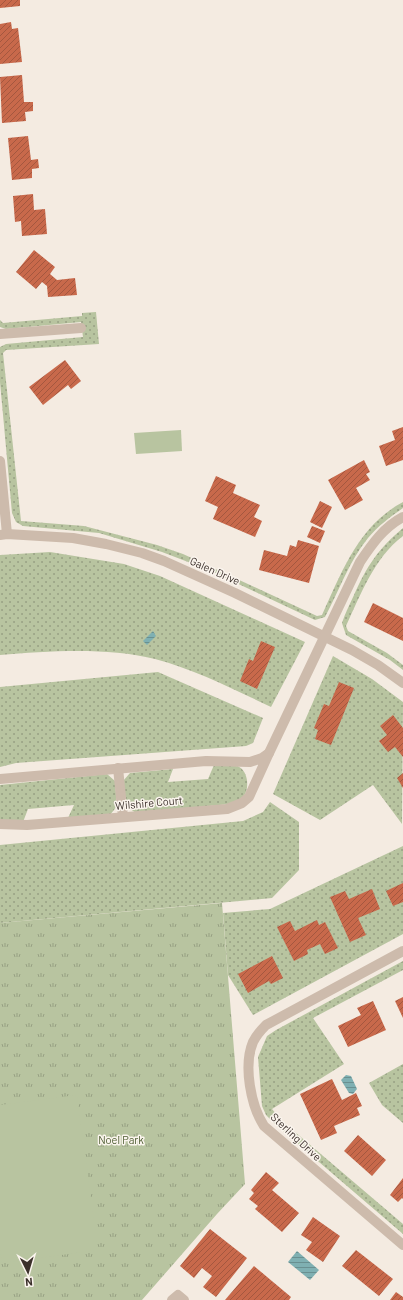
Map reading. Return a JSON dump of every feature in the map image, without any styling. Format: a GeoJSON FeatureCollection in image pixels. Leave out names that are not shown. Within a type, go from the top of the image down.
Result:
{"type":"FeatureCollection","features":[{"type":"Feature","properties":{"kind":"street"},"geometry":{"type":"LineString","coordinates":[[0,334],[81,328]]}},
{"type":"Feature","properties":{"kind":"street"},"geometry":{"type":"LineString","coordinates":[[0,461],[4,535]]}},
{"type":"Feature","properties":{"kind":"street","name":"Wilshire Court"},"geometry":{"type":"LineString","coordinates":[[0,824],[26,825],[227,809],[238,805],[249,797],[360,562],[371,545],[384,531],[403,517]]}},
{"type":"Feature","properties":{"kind":"street","name":"Galen Drive"},"geometry":{"type":"LineString","coordinates":[[4,535],[74,538],[142,554],[164,561],[324,636],[378,664],[403,683]]}},
{"type":"Feature","properties":{"kind":"street"},"geometry":{"type":"LineString","coordinates":[[0,779],[206,761],[250,762],[262,758],[269,753]]}},
{"type":"Feature","properties":{"kind":"street"},"geometry":{"type":"LineString","coordinates":[[118,768],[122,817]]}},
{"type":"Feature","properties":{"kind":"street","name":"Sterling Drive"},"geometry":{"type":"LineString","coordinates":[[403,951],[266,1025],[252,1043],[249,1072],[253,1104],[257,1115],[264,1126],[403,1245]]}},
{"type":"Feature","properties":{"kind":"street"},"geometry":{"type":"LineString","coordinates":[[172,1300],[178,1295],[184,1300]]}},
{"type":"Feature","properties":{"kind":"green space"},"geometry":{"type":"Polygon","coordinates":[[[96,312],[99,344],[6,350],[3,353],[21,521],[84,526],[157,545],[183,554],[317,616],[322,615],[353,551],[363,537],[387,512],[403,502],[403,508],[380,526],[361,547],[355,556],[325,617],[315,620],[209,570],[162,552],[99,533],[23,526],[16,522],[12,513],[0,382],[0,347],[6,344],[83,337],[81,322],[6,329],[0,327],[0,320],[3,323],[82,316],[82,313],[96,312]]]}},
{"type":"Feature","properties":{"kind":"green space"},"geometry":{"type":"Polygon","coordinates":[[[181,430],[182,451],[136,454],[134,433],[181,430]]]}},
{"type":"Feature","properties":{"kind":"green space"},"geometry":{"type":"Polygon","coordinates":[[[403,528],[403,536],[384,555],[369,577],[346,626],[348,631],[387,653],[403,665],[403,670],[390,660],[346,635],[342,623],[359,585],[374,558],[403,528]]]}},
{"type":"Feature","properties":{"kind":"green space"},"geometry":{"type":"Polygon","coordinates":[[[50,552],[124,564],[160,576],[305,642],[271,707],[214,680],[170,663],[137,655],[98,651],[78,651],[0,655],[0,555],[50,552]]]}},
{"type":"Feature","properties":{"kind":"green space"},"geometry":{"type":"Polygon","coordinates":[[[333,656],[372,679],[403,702],[402,824],[373,785],[320,820],[273,794],[333,656]]]}},
{"type":"Feature","properties":{"kind":"green space"},"geometry":{"type":"Polygon","coordinates":[[[158,672],[263,718],[253,743],[246,746],[16,763],[0,767],[0,687],[158,672]]]}},
{"type":"Feature","properties":{"kind":"green space"},"geometry":{"type":"Polygon","coordinates":[[[214,765],[234,765],[243,770],[247,779],[247,788],[244,796],[230,804],[136,813],[126,806],[123,781],[130,773],[173,769],[168,782],[208,779],[214,765]]]}},
{"type":"Feature","properties":{"kind":"green space"},"geometry":{"type":"Polygon","coordinates":[[[107,774],[115,781],[117,806],[110,815],[68,818],[74,805],[28,809],[23,822],[0,820],[0,785],[107,774]]]}},
{"type":"Feature","properties":{"kind":"green space"},"geometry":{"type":"Polygon","coordinates":[[[270,802],[299,822],[299,870],[272,898],[0,923],[0,845],[243,821],[263,812],[270,802]]]}},
{"type":"Feature","properties":{"kind":"green space"},"geometry":{"type":"Polygon","coordinates":[[[403,846],[403,934],[253,1015],[228,975],[223,913],[270,909],[403,846]]]}},
{"type":"Feature","properties":{"kind":"green space","name":"Noel Park"},"geometry":{"type":"Polygon","coordinates":[[[222,903],[245,1184],[142,1300],[0,1300],[0,923],[222,903]]]}},
{"type":"Feature","properties":{"kind":"green space"},"geometry":{"type":"Polygon","coordinates":[[[403,961],[403,970],[313,1018],[344,1064],[272,1109],[282,1121],[403,1224],[403,1234],[266,1115],[262,1106],[258,1057],[267,1036],[276,1030],[403,961]]]}},
{"type":"Feature","properties":{"kind":"green space"},"geometry":{"type":"Polygon","coordinates":[[[403,1064],[403,1123],[382,1105],[369,1083],[403,1064]]]}},
{"type":"Feature","properties":{"kind":"green space"},"geometry":{"type":"Polygon","coordinates":[[[77,1095],[98,1250],[2,1263],[0,1249],[0,1105],[77,1095]]]}},
{"type":"Feature","properties":{"kind":"water"},"geometry":{"type":"Polygon","coordinates":[[[153,631],[156,636],[147,645],[143,641],[153,631]]]}},
{"type":"Feature","properties":{"kind":"water"},"geometry":{"type":"Polygon","coordinates":[[[346,1075],[351,1076],[357,1089],[353,1094],[349,1093],[341,1080],[346,1075]]]}},
{"type":"Feature","properties":{"kind":"water"},"geometry":{"type":"Polygon","coordinates":[[[297,1251],[319,1270],[310,1280],[288,1262],[297,1251]]]}},
{"type":"Feature","properties":{"kind":"building"},"geometry":{"type":"Polygon","coordinates":[[[0,0],[20,0],[20,6],[0,8],[0,0]]]}},
{"type":"Feature","properties":{"kind":"building"},"geometry":{"type":"Polygon","coordinates":[[[11,22],[12,29],[18,28],[22,62],[0,64],[0,24],[11,22]]]}},
{"type":"Feature","properties":{"kind":"building"},"geometry":{"type":"Polygon","coordinates":[[[22,75],[24,102],[33,102],[33,111],[25,112],[26,121],[2,123],[0,77],[22,75]]]}},
{"type":"Feature","properties":{"kind":"building"},"geometry":{"type":"Polygon","coordinates":[[[28,136],[31,160],[38,159],[39,168],[32,169],[32,178],[12,180],[8,138],[28,136]]]}},
{"type":"Feature","properties":{"kind":"building"},"geometry":{"type":"Polygon","coordinates":[[[33,194],[34,210],[45,209],[47,234],[22,236],[21,221],[15,222],[13,196],[33,194]]]}},
{"type":"Feature","properties":{"kind":"building"},"geometry":{"type":"Polygon","coordinates":[[[34,250],[55,267],[50,274],[57,280],[75,278],[77,295],[48,297],[47,286],[42,282],[36,289],[16,272],[34,250]]]}},
{"type":"Feature","properties":{"kind":"building"},"geometry":{"type":"Polygon","coordinates":[[[65,360],[81,381],[71,389],[68,385],[43,405],[29,387],[65,360]]]}},
{"type":"Feature","properties":{"kind":"building"},"geometry":{"type":"Polygon","coordinates":[[[403,427],[403,460],[386,466],[379,446],[395,440],[392,431],[403,427]]]}},
{"type":"Feature","properties":{"kind":"building"},"geometry":{"type":"Polygon","coordinates":[[[364,460],[370,472],[366,474],[370,480],[356,488],[363,500],[345,510],[328,480],[364,460]]]}},
{"type":"Feature","properties":{"kind":"building"},"geometry":{"type":"Polygon","coordinates":[[[216,476],[236,485],[233,493],[260,505],[254,517],[262,521],[255,537],[213,519],[218,507],[205,501],[216,476]]]}},
{"type":"Feature","properties":{"kind":"building"},"geometry":{"type":"Polygon","coordinates":[[[320,501],[332,507],[322,528],[310,522],[320,501]]]}},
{"type":"Feature","properties":{"kind":"building"},"geometry":{"type":"Polygon","coordinates":[[[312,526],[325,531],[320,543],[307,537],[312,526]]]}},
{"type":"Feature","properties":{"kind":"building"},"geometry":{"type":"Polygon","coordinates":[[[298,540],[319,546],[309,583],[259,570],[264,550],[287,556],[290,545],[296,547],[298,540]]]}},
{"type":"Feature","properties":{"kind":"building"},"geometry":{"type":"Polygon","coordinates":[[[373,603],[403,618],[403,641],[364,622],[373,603]]]}},
{"type":"Feature","properties":{"kind":"building"},"geometry":{"type":"Polygon","coordinates":[[[261,641],[275,647],[257,689],[240,681],[249,659],[253,661],[261,641]]]}},
{"type":"Feature","properties":{"kind":"building"},"geometry":{"type":"Polygon","coordinates":[[[339,682],[354,688],[331,745],[315,739],[318,730],[314,728],[324,704],[329,706],[339,682]]]}},
{"type":"Feature","properties":{"kind":"building"},"geometry":{"type":"Polygon","coordinates":[[[393,715],[403,728],[403,757],[395,747],[388,752],[379,741],[387,735],[380,726],[393,715]]]}},
{"type":"Feature","properties":{"kind":"building"},"geometry":{"type":"Polygon","coordinates":[[[403,773],[403,788],[397,778],[403,773]]]}},
{"type":"Feature","properties":{"kind":"building"},"geometry":{"type":"Polygon","coordinates":[[[403,883],[403,902],[393,906],[386,891],[403,883]]]}},
{"type":"Feature","properties":{"kind":"building"},"geometry":{"type":"Polygon","coordinates":[[[372,889],[380,909],[358,918],[366,935],[350,942],[330,897],[345,891],[349,899],[372,889]]]}},
{"type":"Feature","properties":{"kind":"building"},"geometry":{"type":"Polygon","coordinates":[[[317,920],[319,925],[325,922],[338,948],[325,954],[320,944],[307,950],[308,954],[294,961],[277,927],[290,921],[295,931],[317,920]]]}},
{"type":"Feature","properties":{"kind":"building"},"geometry":{"type":"Polygon","coordinates":[[[272,956],[283,978],[271,984],[269,981],[248,993],[238,974],[272,956]]]}},
{"type":"Feature","properties":{"kind":"building"},"geometry":{"type":"Polygon","coordinates":[[[403,997],[403,1018],[395,1001],[403,997]]]}},
{"type":"Feature","properties":{"kind":"building"},"geometry":{"type":"Polygon","coordinates":[[[373,1001],[386,1030],[348,1047],[338,1026],[361,1015],[357,1008],[373,1001]]]}},
{"type":"Feature","properties":{"kind":"building"},"geometry":{"type":"Polygon","coordinates":[[[332,1079],[342,1100],[356,1093],[362,1106],[357,1108],[360,1115],[334,1126],[337,1133],[321,1140],[300,1094],[332,1079]]]}},
{"type":"Feature","properties":{"kind":"building"},"geometry":{"type":"Polygon","coordinates":[[[358,1135],[386,1160],[372,1176],[344,1151],[358,1135]]]}},
{"type":"Feature","properties":{"kind":"building"},"geometry":{"type":"Polygon","coordinates":[[[266,1172],[279,1183],[272,1190],[299,1213],[282,1232],[255,1209],[258,1206],[249,1199],[254,1193],[251,1190],[266,1172]]]}},
{"type":"Feature","properties":{"kind":"building"},"geometry":{"type":"Polygon","coordinates":[[[403,1178],[403,1199],[402,1198],[398,1202],[390,1195],[403,1178]]]}},
{"type":"Feature","properties":{"kind":"building"},"geometry":{"type":"Polygon","coordinates":[[[313,1217],[340,1236],[323,1262],[306,1250],[312,1242],[301,1235],[313,1217]]]}},
{"type":"Feature","properties":{"kind":"building"},"geometry":{"type":"Polygon","coordinates":[[[210,1229],[247,1258],[216,1297],[203,1287],[212,1276],[202,1268],[194,1278],[180,1266],[210,1229]]]}},
{"type":"Feature","properties":{"kind":"building"},"geometry":{"type":"Polygon","coordinates":[[[356,1250],[393,1279],[379,1296],[342,1266],[356,1250]]]}},
{"type":"Feature","properties":{"kind":"building"},"geometry":{"type":"Polygon","coordinates":[[[254,1266],[291,1297],[289,1300],[225,1300],[254,1266]]]}},
{"type":"Feature","properties":{"kind":"building"},"geometry":{"type":"Polygon","coordinates":[[[396,1292],[403,1297],[403,1300],[390,1300],[396,1292]]]}}]}
